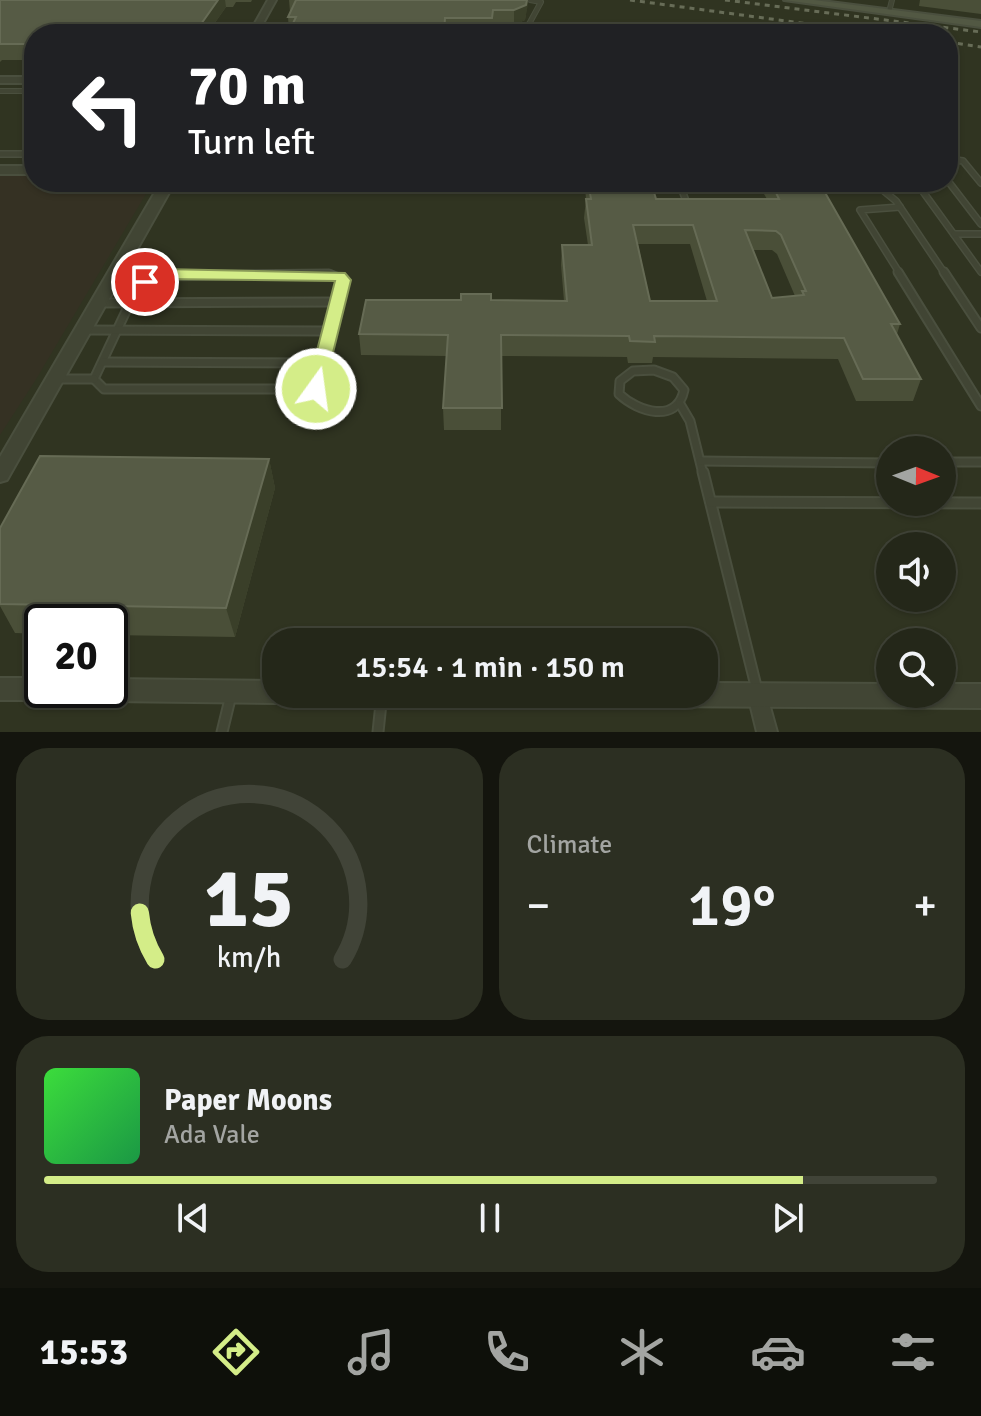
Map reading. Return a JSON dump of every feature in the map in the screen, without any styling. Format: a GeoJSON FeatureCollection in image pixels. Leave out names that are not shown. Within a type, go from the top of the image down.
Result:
{"type":"FeatureCollection","features":[{"type":"Feature","properties":{"kind":"main road"},"geometry":{"type":"LineString","coordinates":[[789,0],[891,6],[981,24]]}},
{"type":"Feature","properties":{"kind":"street"},"geometry":{"type":"LineString","coordinates":[[259,24],[272,0]]}},
{"type":"Feature","properties":{"kind":"street"},"geometry":{"type":"LineString","coordinates":[[0,80],[24,80]]}},
{"type":"Feature","properties":{"kind":"street"},"geometry":{"type":"LineString","coordinates":[[0,170],[24,170]]}},
{"type":"Feature","properties":{"kind":"street"},"geometry":{"type":"LineString","coordinates":[[0,475],[162,192]]}},
{"type":"Feature","properties":{"kind":"street"},"geometry":{"type":"LineString","coordinates":[[0,689],[24,689]]}},
{"type":"Feature","properties":{"kind":"street"},"geometry":{"type":"LineString","coordinates":[[128,690],[262,692]]}},
{"type":"Feature","properties":{"kind":"street"},"geometry":{"type":"LineString","coordinates":[[718,695],[981,696]]}},
{"type":"Feature","properties":{"kind":"street"},"geometry":{"type":"LineString","coordinates":[[758,695],[767,732]]}},
{"type":"Feature","properties":{"kind":"lane"},"geometry":{"type":"LineString","coordinates":[[530,0],[541,2],[538,17],[531,24]]}},
{"type":"Feature","properties":{"kind":"lane"},"geometry":{"type":"LineString","coordinates":[[0,91],[24,90]]}},
{"type":"Feature","properties":{"kind":"lane"},"geometry":{"type":"LineString","coordinates":[[0,154],[24,154]]}},
{"type":"Feature","properties":{"kind":"lane"},"geometry":{"type":"LineString","coordinates":[[958,160],[963,161],[981,183]]}},
{"type":"Feature","properties":{"kind":"lane"},"geometry":{"type":"LineString","coordinates":[[683,192],[686,201],[696,204]]}},
{"type":"Feature","properties":{"kind":"lane"},"geometry":{"type":"LineString","coordinates":[[884,192],[900,207],[981,328]]}},
{"type":"Feature","properties":{"kind":"lane"},"geometry":{"type":"LineString","coordinates":[[923,192],[981,272]]}},
{"type":"Feature","properties":{"kind":"lane"},"geometry":{"type":"LineString","coordinates":[[956,192],[981,224]]}},
{"type":"Feature","properties":{"kind":"lane"},"geometry":{"type":"LineString","coordinates":[[900,207],[860,210],[981,406]]}},
{"type":"Feature","properties":{"kind":"lane"},"geometry":{"type":"LineString","coordinates":[[954,234],[981,234]]}},
{"type":"Feature","properties":{"kind":"lane"},"geometry":{"type":"LineString","coordinates":[[54,379],[94,379],[104,389],[316,389],[343,280],[329,274],[162,274],[145,282],[94,379]]}},
{"type":"Feature","properties":{"kind":"lane"},"geometry":{"type":"LineString","coordinates":[[98,303],[338,302]]}},
{"type":"Feature","properties":{"kind":"lane"},"geometry":{"type":"LineString","coordinates":[[83,330],[331,331]]}},
{"type":"Feature","properties":{"kind":"lane"},"geometry":{"type":"LineString","coordinates":[[103,362],[323,363]]}},
{"type":"Feature","properties":{"kind":"lane"},"geometry":{"type":"LineString","coordinates":[[633,371],[664,373],[680,383],[684,390],[680,404],[673,409],[653,412],[632,407],[619,394],[620,381],[633,371]]}},
{"type":"Feature","properties":{"kind":"lane"},"geometry":{"type":"LineString","coordinates":[[680,404],[688,413],[701,461],[758,695]]}},
{"type":"Feature","properties":{"kind":"lane"},"geometry":{"type":"LineString","coordinates":[[701,461],[876,463]]}},
{"type":"Feature","properties":{"kind":"lane"},"geometry":{"type":"LineString","coordinates":[[956,462],[981,462]]}},
{"type":"Feature","properties":{"kind":"lane"},"geometry":{"type":"LineString","coordinates":[[711,502],[981,503]]}},
{"type":"Feature","properties":{"kind":"lane"},"geometry":{"type":"LineString","coordinates":[[222,732],[232,691]]}},
{"type":"Feature","properties":{"kind":"lane"},"geometry":{"type":"LineString","coordinates":[[378,732],[381,708]]}},
{"type":"Feature","properties":{"kind":"shaded area"},"geometry":{"type":"Polygon","coordinates":[[[0,175],[24,175],[24,192],[147,192],[35,381],[0,435],[0,175]]]}},
{"type":"Feature","properties":{"kind":"building"},"geometry":{"type":"Polygon","coordinates":[[[0,0],[218,0],[201,24],[24,24],[24,44],[0,44],[0,0]]]}},
{"type":"Feature","properties":{"kind":"building"},"geometry":{"type":"Polygon","coordinates":[[[296,0],[527,0],[526,5],[514,10],[493,10],[492,18],[445,18],[445,24],[293,24],[296,17],[288,17],[296,0]]]}},
{"type":"Feature","properties":{"kind":"building"},"geometry":{"type":"Polygon","coordinates":[[[590,192],[654,192],[656,199],[779,199],[776,192],[825,192],[900,324],[891,324],[921,379],[863,379],[844,338],[654,336],[655,342],[630,341],[629,336],[501,335],[502,408],[443,408],[448,335],[359,334],[366,300],[461,300],[461,294],[491,294],[491,300],[567,301],[562,245],[592,245],[586,199],[591,199],[590,192]],[[633,225],[650,301],[717,301],[693,225],[633,225]],[[745,230],[772,298],[804,295],[802,291],[806,291],[781,235],[776,231],[745,230]]]}},
{"type":"Feature","properties":{"kind":"building"},"geometry":{"type":"Polygon","coordinates":[[[40,456],[269,459],[226,608],[0,604],[0,528],[40,456]]]}},
{"type":"Feature","properties":{"kind":"railway"},"geometry":{"type":"LineString","coordinates":[[630,0],[809,24]]}},
{"type":"Feature","properties":{"kind":"railway"},"geometry":{"type":"LineString","coordinates":[[725,0],[917,24]]}},
{"type":"Feature","properties":{"kind":"railway"},"geometry":{"type":"LineString","coordinates":[[958,29],[981,32]]}},
{"type":"Feature","properties":{"kind":"railway"},"geometry":{"type":"LineString","coordinates":[[958,44],[981,47]]}},
{"type":"Feature","properties":{"kind":"route"},"geometry":{"type":"LineString","coordinates":[[145,282],[162,274],[339,276],[343,280],[316,389]]}}]}
